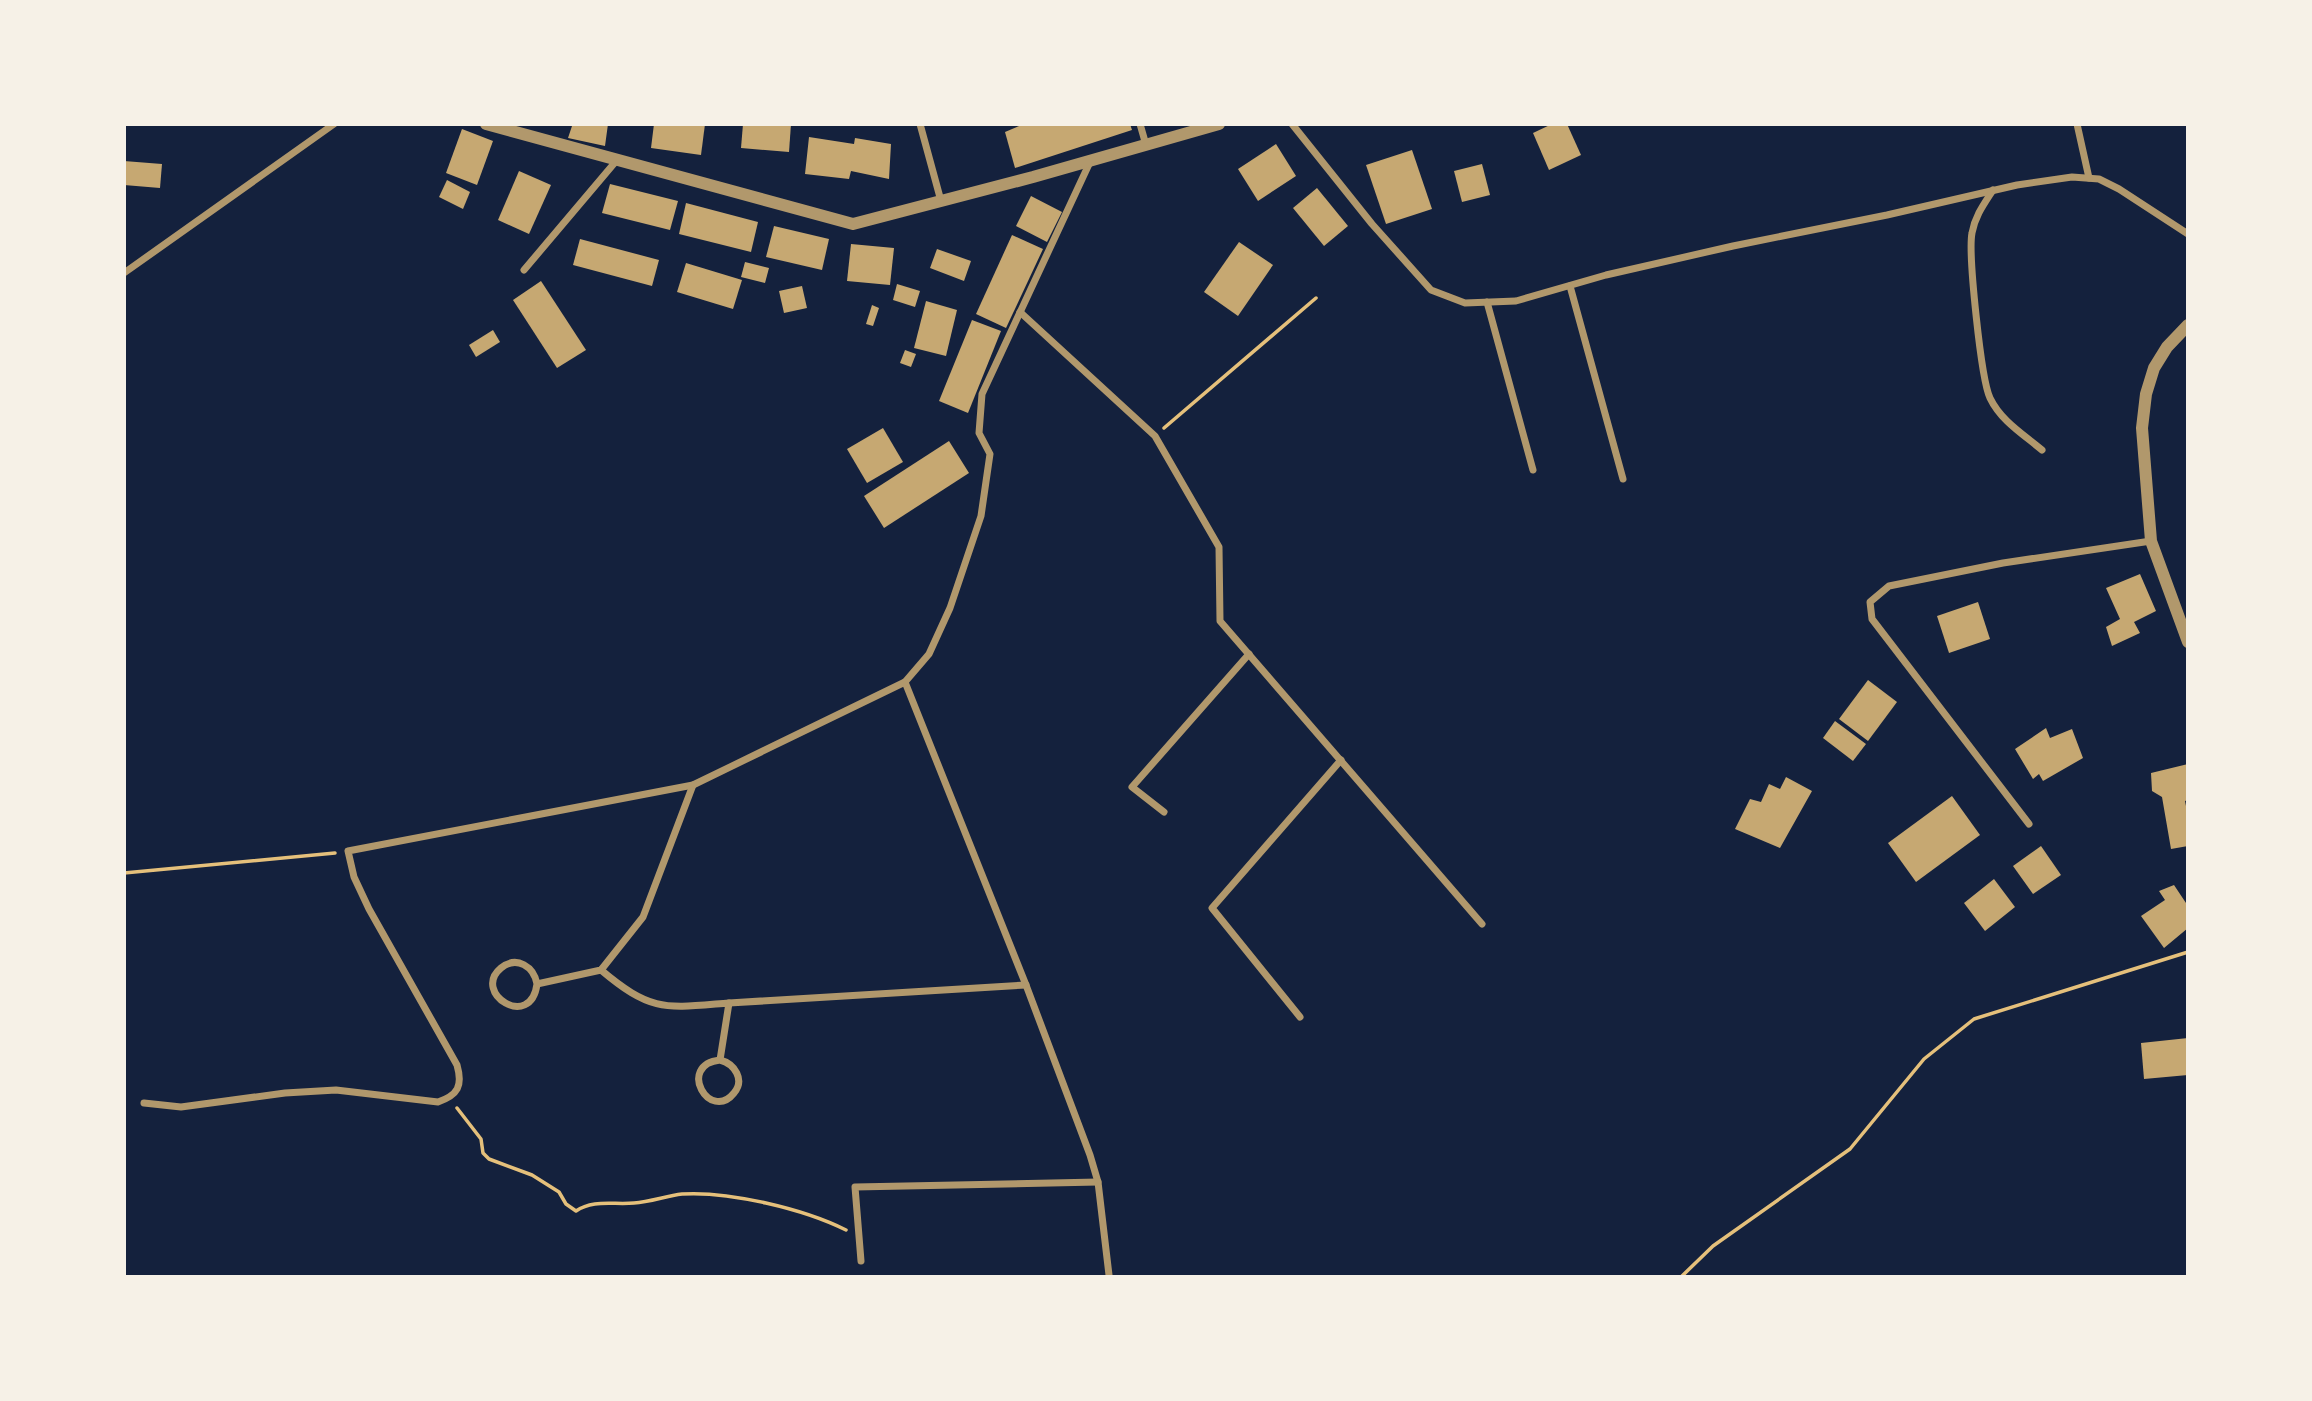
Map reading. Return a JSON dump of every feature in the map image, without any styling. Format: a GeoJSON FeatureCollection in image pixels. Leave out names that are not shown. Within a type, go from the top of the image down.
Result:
{"type":"FeatureCollection","features":[{"type":"Feature","properties":{"kind":"street"},"geometry":{"type":"LineString","coordinates":[[124,273],[334,124]]}},
{"type":"Feature","properties":{"kind":"street"},"geometry":{"type":"LineString","coordinates":[[486,124],[853,224],[1219,124]]}},
{"type":"Feature","properties":{"kind":"street"},"geometry":{"type":"LineString","coordinates":[[920,124],[941,201]]}},
{"type":"Feature","properties":{"kind":"street"},"geometry":{"type":"LineString","coordinates":[[1139,124],[1146,145]]}},
{"type":"Feature","properties":{"kind":"street"},"geometry":{"type":"LineString","coordinates":[[1292,124],[1372,223],[1431,290],[1465,303],[1516,301],[1606,275],[1733,246],[1888,215],[1994,190],[2072,177],[2099,179],[2188,234]]}},
{"type":"Feature","properties":{"kind":"street"},"geometry":{"type":"LineString","coordinates":[[2077,124],[2089,178]]}},
{"type":"Feature","properties":{"kind":"street"},"geometry":{"type":"LineString","coordinates":[[524,270],[617,160]]}},
{"type":"Feature","properties":{"kind":"street"},"geometry":{"type":"LineString","coordinates":[[144,1103],[181,1107],[285,1093],[336,1090],[438,1102],[450,1098],[461,1078],[457,1065],[369,909],[354,877],[348,851],[693,785],[905,682],[929,654],[950,608],[981,516],[990,454],[979,433],[982,394],[1090,161]]}},
{"type":"Feature","properties":{"kind":"street"},"geometry":{"type":"LineString","coordinates":[[1994,190],[1975,219],[1970,237],[1976,315],[1988,395],[2002,417],[2042,450]]}},
{"type":"Feature","properties":{"kind":"street"},"geometry":{"type":"LineString","coordinates":[[1570,286],[1623,479]]}},
{"type":"Feature","properties":{"kind":"street"},"geometry":{"type":"LineString","coordinates":[[1488,302],[1533,470]]}},
{"type":"Feature","properties":{"kind":"street"},"geometry":{"type":"LineString","coordinates":[[1020,312],[1154,436],[1219,547],[1220,621],[1482,924]]}},
{"type":"Feature","properties":{"kind":"street"},"geometry":{"type":"LineString","coordinates":[[2186,328],[2167,347],[2154,368],[2146,394],[2142,428],[2151,541],[2188,642]]}},
{"type":"Feature","properties":{"kind":"street"},"geometry":{"type":"LineString","coordinates":[[2029,824],[1872,620],[1870,602],[1888,586],[2003,563],[2151,541]]}},
{"type":"Feature","properties":{"kind":"street"},"geometry":{"type":"LineString","coordinates":[[1164,811],[1132,787],[1249,654]]}},
{"type":"Feature","properties":{"kind":"street"},"geometry":{"type":"LineString","coordinates":[[905,682],[1026,985],[1090,1156],[1098,1182],[1109,1275]]}},
{"type":"Feature","properties":{"kind":"street"},"geometry":{"type":"LineString","coordinates":[[1300,1017],[1212,908],[1340,760]]}},
{"type":"Feature","properties":{"kind":"street"},"geometry":{"type":"LineString","coordinates":[[537,984],[601,970],[643,917],[693,785]]}},
{"type":"Feature","properties":{"kind":"street"},"geometry":{"type":"LineString","coordinates":[[514,962],[528,966],[536,977],[537,984],[533,998],[520,1006],[506,1004],[500,1000],[494,987],[501,968],[514,962]]}},
{"type":"Feature","properties":{"kind":"street"},"geometry":{"type":"LineString","coordinates":[[601,970],[643,1001],[673,1008],[1026,985]]}},
{"type":"Feature","properties":{"kind":"street"},"geometry":{"type":"LineString","coordinates":[[720,1060],[729,1003]]}},
{"type":"Feature","properties":{"kind":"street"},"geometry":{"type":"LineString","coordinates":[[720,1060],[727,1062],[737,1071],[739,1084],[732,1096],[714,1100],[703,1093],[699,1081],[703,1068],[720,1060]]}},
{"type":"Feature","properties":{"kind":"street"},"geometry":{"type":"LineString","coordinates":[[861,1261],[855,1187],[1098,1182]]}},
{"type":"Feature","properties":{"kind":"path"},"geometry":{"type":"LineString","coordinates":[[1154,436],[1316,298]]}},
{"type":"Feature","properties":{"kind":"path"},"geometry":{"type":"LineString","coordinates":[[124,873],[348,851]]}},
{"type":"Feature","properties":{"kind":"path"},"geometry":{"type":"LineString","coordinates":[[1682,1277],[1713,1246],[1850,1149],[1924,1059],[1973,1019],[2188,952]]}},
{"type":"Feature","properties":{"kind":"path"},"geometry":{"type":"LineString","coordinates":[[450,1098],[481,1139],[483,1153],[489,1159],[532,1175],[559,1192],[566,1205],[576,1211],[584,1205],[599,1203],[634,1203],[678,1195],[714,1195],[751,1200],[797,1212],[840,1227],[858,1237]]}},
{"type":"Feature","properties":{"kind":"building"},"geometry":{"type":"Polygon","coordinates":[[[568,124],[608,124],[605,146],[568,138],[572,126],[568,124]]]}},
{"type":"Feature","properties":{"kind":"building"},"geometry":{"type":"Polygon","coordinates":[[[654,124],[705,124],[701,155],[651,148],[654,124]]]}},
{"type":"Feature","properties":{"kind":"building"},"geometry":{"type":"Polygon","coordinates":[[[743,124],[791,124],[789,152],[741,148],[743,124]]]}},
{"type":"Feature","properties":{"kind":"building"},"geometry":{"type":"Polygon","coordinates":[[[1024,124],[1130,124],[1132,130],[1015,168],[1005,132],[1024,124]]]}},
{"type":"Feature","properties":{"kind":"building"},"geometry":{"type":"Polygon","coordinates":[[[1552,124],[1567,124],[1581,155],[1549,170],[1533,133],[1552,124]]]}},
{"type":"Feature","properties":{"kind":"building"},"geometry":{"type":"Polygon","coordinates":[[[462,129],[493,141],[477,185],[446,173],[462,129]]]}},
{"type":"Feature","properties":{"kind":"building"},"geometry":{"type":"Polygon","coordinates":[[[809,137],[854,144],[855,138],[891,144],[889,179],[851,171],[849,179],[805,174],[809,137]]]}},
{"type":"Feature","properties":{"kind":"building"},"geometry":{"type":"Polygon","coordinates":[[[1276,144],[1296,176],[1258,201],[1238,169],[1276,144]]]}},
{"type":"Feature","properties":{"kind":"building"},"geometry":{"type":"Polygon","coordinates":[[[1412,150],[1432,209],[1386,224],[1366,165],[1412,150]]]}},
{"type":"Feature","properties":{"kind":"building"},"geometry":{"type":"Polygon","coordinates":[[[124,161],[162,164],[160,188],[124,185],[124,161]]]}},
{"type":"Feature","properties":{"kind":"building"},"geometry":{"type":"Polygon","coordinates":[[[1482,164],[1490,195],[1462,202],[1454,171],[1482,164]]]}},
{"type":"Feature","properties":{"kind":"building"},"geometry":{"type":"Polygon","coordinates":[[[519,171],[551,185],[529,234],[498,220],[519,171]]]}},
{"type":"Feature","properties":{"kind":"building"},"geometry":{"type":"Polygon","coordinates":[[[447,180],[470,192],[463,209],[439,197],[447,180]]]}},
{"type":"Feature","properties":{"kind":"building"},"geometry":{"type":"Polygon","coordinates":[[[610,184],[678,201],[670,230],[602,213],[610,184]]]}},
{"type":"Feature","properties":{"kind":"building"},"geometry":{"type":"Polygon","coordinates":[[[1317,188],[1348,226],[1324,246],[1293,208],[1317,188]]]}},
{"type":"Feature","properties":{"kind":"building"},"geometry":{"type":"Polygon","coordinates":[[[1031,196],[1062,212],[1047,242],[1016,226],[1031,196]]]}},
{"type":"Feature","properties":{"kind":"building"},"geometry":{"type":"Polygon","coordinates":[[[686,203],[758,222],[751,252],[679,234],[686,203]]]}},
{"type":"Feature","properties":{"kind":"building"},"geometry":{"type":"Polygon","coordinates":[[[774,226],[829,239],[822,270],[766,257],[774,226]]]}},
{"type":"Feature","properties":{"kind":"building"},"geometry":{"type":"Polygon","coordinates":[[[1012,235],[1043,249],[1006,328],[976,314],[1012,235]]]}},
{"type":"Feature","properties":{"kind":"building"},"geometry":{"type":"Polygon","coordinates":[[[580,239],[659,260],[652,286],[573,265],[580,239]]]}},
{"type":"Feature","properties":{"kind":"building"},"geometry":{"type":"Polygon","coordinates":[[[1239,242],[1273,265],[1238,316],[1204,292],[1239,242]]]}},
{"type":"Feature","properties":{"kind":"building"},"geometry":{"type":"Polygon","coordinates":[[[851,244],[894,248],[890,285],[847,281],[851,244]]]}},
{"type":"Feature","properties":{"kind":"building"},"geometry":{"type":"Polygon","coordinates":[[[937,249],[971,261],[964,281],[930,268],[937,249]]]}},
{"type":"Feature","properties":{"kind":"building"},"geometry":{"type":"Polygon","coordinates":[[[745,262],[769,268],[765,283],[741,277],[745,262]]]}},
{"type":"Feature","properties":{"kind":"building"},"geometry":{"type":"Polygon","coordinates":[[[686,263],[742,280],[733,309],[677,292],[686,263]]]}},
{"type":"Feature","properties":{"kind":"building"},"geometry":{"type":"Polygon","coordinates":[[[541,281],[586,350],[557,368],[513,300],[541,281]]]}},
{"type":"Feature","properties":{"kind":"building"},"geometry":{"type":"Polygon","coordinates":[[[897,284],[920,291],[915,307],[893,300],[897,284]]]}},
{"type":"Feature","properties":{"kind":"building"},"geometry":{"type":"Polygon","coordinates":[[[802,286],[807,308],[784,313],[779,291],[802,286]]]}},
{"type":"Feature","properties":{"kind":"building"},"geometry":{"type":"Polygon","coordinates":[[[926,301],[957,310],[946,356],[914,348],[926,301]]]}},
{"type":"Feature","properties":{"kind":"building"},"geometry":{"type":"Polygon","coordinates":[[[872,305],[879,308],[873,326],[866,324],[872,305]]]}},
{"type":"Feature","properties":{"kind":"building"},"geometry":{"type":"Polygon","coordinates":[[[972,320],[1001,331],[968,413],[939,401],[972,320]]]}},
{"type":"Feature","properties":{"kind":"building"},"geometry":{"type":"Polygon","coordinates":[[[493,330],[500,342],[476,357],[469,345],[493,330]]]}},
{"type":"Feature","properties":{"kind":"building"},"geometry":{"type":"Polygon","coordinates":[[[905,350],[916,354],[911,367],[900,363],[905,350]]]}},
{"type":"Feature","properties":{"kind":"building"},"geometry":{"type":"Polygon","coordinates":[[[883,428],[903,462],[867,483],[847,449],[883,428]]]}},
{"type":"Feature","properties":{"kind":"building"},"geometry":{"type":"Polygon","coordinates":[[[949,441],[969,473],[884,528],[864,496],[949,441]]]}},
{"type":"Feature","properties":{"kind":"building"},"geometry":{"type":"Polygon","coordinates":[[[2140,574],[2156,611],[2134,622],[2140,633],[2112,646],[2106,627],[2120,619],[2106,588],[2140,574]]]}},
{"type":"Feature","properties":{"kind":"building"},"geometry":{"type":"Polygon","coordinates":[[[1978,602],[1990,639],[1949,653],[1937,616],[1978,602]]]}},
{"type":"Feature","properties":{"kind":"building"},"geometry":{"type":"Polygon","coordinates":[[[1868,680],[1897,702],[1868,741],[1839,719],[1868,680]]]}},
{"type":"Feature","properties":{"kind":"building"},"geometry":{"type":"Polygon","coordinates":[[[1835,721],[1866,744],[1853,761],[1823,738],[1835,721]]]}},
{"type":"Feature","properties":{"kind":"building"},"geometry":{"type":"Polygon","coordinates":[[[2046,728],[2050,738],[2072,729],[2083,758],[2043,781],[2039,774],[2033,779],[2015,749],[2046,728]]]}},
{"type":"Feature","properties":{"kind":"building"},"geometry":{"type":"Polygon","coordinates":[[[2188,764],[2188,800],[2185,801],[2188,846],[2171,849],[2162,797],[2152,791],[2151,773],[2188,764]]]}},
{"type":"Feature","properties":{"kind":"building"},"geometry":{"type":"Polygon","coordinates":[[[1786,777],[1812,791],[1780,848],[1735,829],[1750,799],[1761,802],[1769,784],[1780,789],[1786,777]]]}},
{"type":"Feature","properties":{"kind":"building"},"geometry":{"type":"Polygon","coordinates":[[[1952,796],[1980,835],[1916,882],[1888,843],[1952,796]]]}},
{"type":"Feature","properties":{"kind":"building"},"geometry":{"type":"Polygon","coordinates":[[[2041,846],[2061,875],[2033,894],[2013,866],[2041,846]]]}},
{"type":"Feature","properties":{"kind":"building"},"geometry":{"type":"Polygon","coordinates":[[[1994,879],[2015,907],[1985,931],[1964,903],[1994,879]]]}},
{"type":"Feature","properties":{"kind":"building"},"geometry":{"type":"Polygon","coordinates":[[[2174,885],[2188,906],[2188,928],[2164,948],[2141,916],[2165,900],[2159,891],[2174,885]]]}},
{"type":"Feature","properties":{"kind":"building"},"geometry":{"type":"Polygon","coordinates":[[[2188,1038],[2188,1075],[2144,1079],[2141,1043],[2188,1038]]]}}]}
